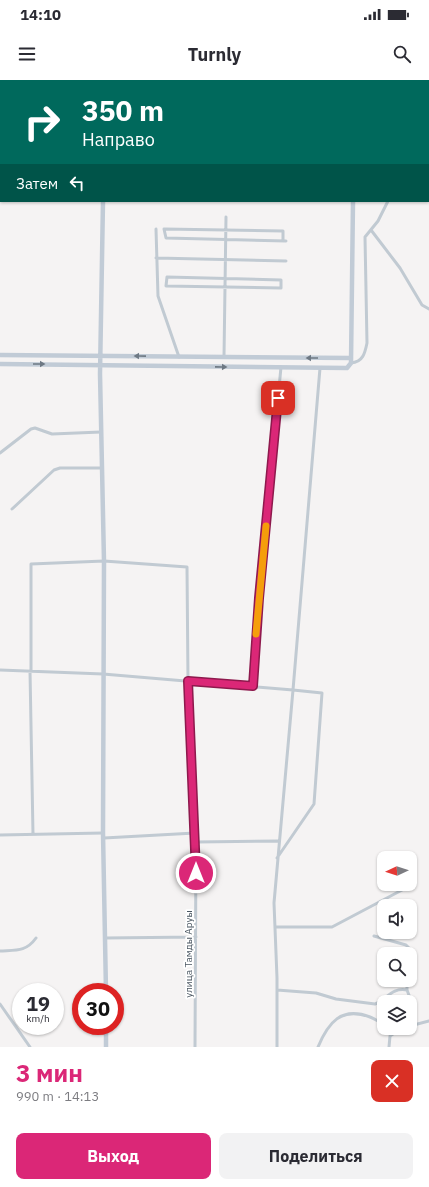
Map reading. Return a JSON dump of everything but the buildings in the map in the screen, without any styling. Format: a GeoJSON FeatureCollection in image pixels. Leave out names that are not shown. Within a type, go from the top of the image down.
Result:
{"type":"FeatureCollection","features":[{"type":"Feature","properties":{"kind":"street"},"geometry":{"type":"LineString","coordinates":[[103,202],[100,374],[104,561],[103,835],[106,983]]}},
{"type":"Feature","properties":{"kind":"street"},"geometry":{"type":"LineString","coordinates":[[0,364],[347,368],[351,360],[353,202]]}},
{"type":"Feature","properties":{"kind":"street"},"geometry":{"type":"LineString","coordinates":[[0,354],[359,360],[365,355],[367,343],[366,237],[378,221],[388,202]]}},
{"type":"Feature","properties":{"kind":"street"},"geometry":{"type":"LineString","coordinates":[[224,357],[226,217]]}},
{"type":"Feature","properties":{"kind":"street"},"geometry":{"type":"LineString","coordinates":[[156,229],[158,296],[179,357]]}},
{"type":"Feature","properties":{"kind":"street"},"geometry":{"type":"LineString","coordinates":[[164,229],[226,230],[283,231],[285,241],[166,238],[164,229]]}},
{"type":"Feature","properties":{"kind":"street"},"geometry":{"type":"LineString","coordinates":[[371,230],[400,268],[422,305],[429,309]]}},
{"type":"Feature","properties":{"kind":"street"},"geometry":{"type":"LineString","coordinates":[[156,258],[286,261]]}},
{"type":"Feature","properties":{"kind":"street"},"geometry":{"type":"LineString","coordinates":[[167,277],[225,277],[281,280],[282,288],[165,285],[167,277]]}},
{"type":"Feature","properties":{"kind":"street"},"geometry":{"type":"LineString","coordinates":[[92,364],[98,369],[100,374]]}},
{"type":"Feature","properties":{"kind":"street"},"geometry":{"type":"LineString","coordinates":[[100,374],[104,367],[109,365]]}},
{"type":"Feature","properties":{"kind":"street"},"geometry":{"type":"LineString","coordinates":[[253,686],[259,598],[280,367]]}},
{"type":"Feature","properties":{"kind":"street"},"geometry":{"type":"LineString","coordinates":[[277,1047],[274,903],[278,841],[293,690],[320,368]]}},
{"type":"Feature","properties":{"kind":"street"},"geometry":{"type":"LineString","coordinates":[[0,453],[31,429],[36,428],[52,434],[101,432]]}},
{"type":"Feature","properties":{"kind":"street"},"geometry":{"type":"LineString","coordinates":[[12,509],[54,470],[60,468],[102,468]]}},
{"type":"Feature","properties":{"kind":"street","name":"улица Тамды Аруы"},"geometry":{"type":"LineString","coordinates":[[31,671],[31,564],[104,561],[184,566],[188,570],[188,681],[196,833],[195,1047]]}},
{"type":"Feature","properties":{"kind":"street"},"geometry":{"type":"LineString","coordinates":[[0,670],[103,674],[322,693],[314,804],[277,858]]}},
{"type":"Feature","properties":{"kind":"street"},"geometry":{"type":"LineString","coordinates":[[31,671],[33,834]]}},
{"type":"Feature","properties":{"kind":"street"},"geometry":{"type":"LineString","coordinates":[[0,835],[196,833]]}},
{"type":"Feature","properties":{"kind":"street"},"geometry":{"type":"LineString","coordinates":[[196,842],[278,841]]}},
{"type":"Feature","properties":{"kind":"street"},"geometry":{"type":"LineString","coordinates":[[275,927],[332,927],[400,891]]}},
{"type":"Feature","properties":{"kind":"street"},"geometry":{"type":"LineString","coordinates":[[374,936],[406,945],[408,947]]}},
{"type":"Feature","properties":{"kind":"street"},"geometry":{"type":"LineString","coordinates":[[105,938],[196,937]]}},
{"type":"Feature","properties":{"kind":"street"},"geometry":{"type":"LineString","coordinates":[[0,951],[22,949],[30,946],[36,938]]}},
{"type":"Feature","properties":{"kind":"street"},"geometry":{"type":"LineString","coordinates":[[277,990],[316,993],[336,999],[375,1004],[391,992],[402,989],[407,990],[409,995]]}},
{"type":"Feature","properties":{"kind":"street"},"geometry":{"type":"LineString","coordinates":[[0,1004],[30,1047]]}},
{"type":"Feature","properties":{"kind":"street"},"geometry":{"type":"LineString","coordinates":[[318,1047],[324,1032],[335,1020],[343,1015],[355,1014],[370,1017],[377,1020]]}},
{"type":"Feature","properties":{"kind":"street"},"geometry":{"type":"LineString","coordinates":[[417,1025],[429,1022]]}},
{"type":"Feature","properties":{"kind":"street"},"geometry":{"type":"LineString","coordinates":[[106,1035],[106,1047]]}},
{"type":"Feature","properties":{"kind":"street"},"geometry":{"type":"LineString","coordinates":[[388,1047],[392,1035]]}},
{"type":"Feature","properties":{"kind":"slow traffic"},"geometry":{"type":"LineString","coordinates":[[256,634],[266,526]]}},
{"type":"Feature","properties":{"kind":"route"},"geometry":{"type":"LineString","coordinates":[[196,873],[196,842],[188,681],[253,686],[259,598],[278,398]]}}]}
